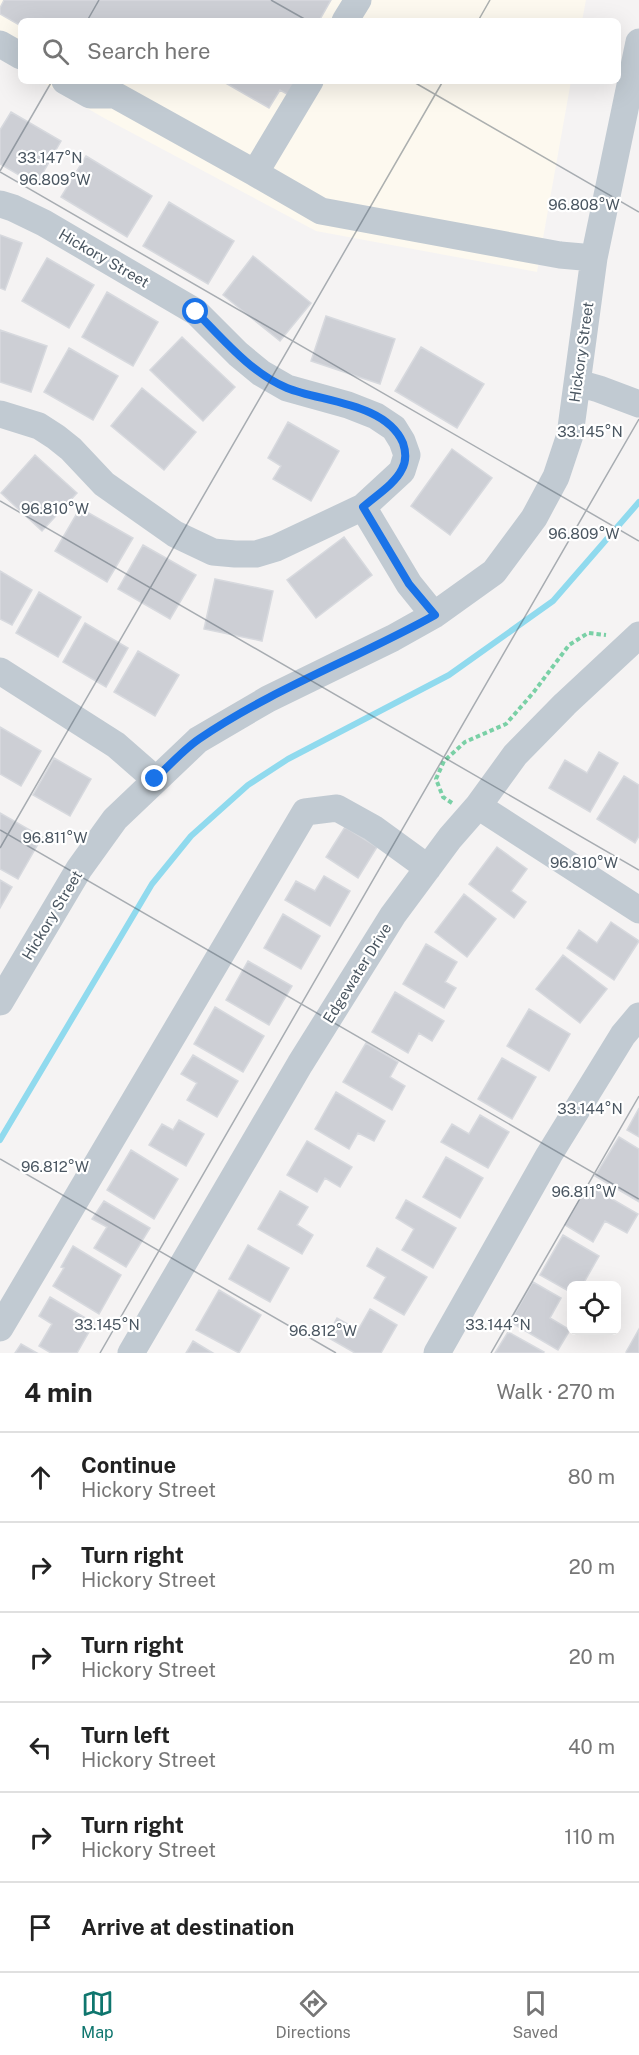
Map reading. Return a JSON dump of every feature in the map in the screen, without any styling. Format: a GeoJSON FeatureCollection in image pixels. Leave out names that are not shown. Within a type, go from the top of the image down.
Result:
{"type":"FeatureCollection","features":[{"type":"Feature","properties":{"kind":"street"},"geometry":{"type":"LineString","coordinates":[[347,18],[358,0]]}},
{"type":"Feature","properties":{"kind":"street","name":"Hickory Street"},"geometry":{"type":"LineString","coordinates":[[0,1002],[79,869],[115,819],[198,740],[268,699],[435,615],[494,572],[534,518],[556,477],[570,435],[594,258],[639,42]]}},
{"type":"Feature","properties":{"kind":"street"},"geometry":{"type":"LineString","coordinates":[[0,44],[18,54]]}},
{"type":"Feature","properties":{"kind":"street"},"geometry":{"type":"LineString","coordinates":[[70,84],[90,95],[115,95],[321,211],[560,255],[594,258]]}},
{"type":"Feature","properties":{"kind":"street"},"geometry":{"type":"LineString","coordinates":[[255,173],[308,84]]}},
{"type":"Feature","properties":{"kind":"street","name":"Hickory Street"},"geometry":{"type":"LineString","coordinates":[[0,204],[44,223],[196,312],[238,354],[261,373],[287,388],[348,405],[376,416],[394,428],[407,455],[402,471],[363,507],[276,548],[256,554],[213,552],[175,534],[128,502],[104,484],[71,449],[56,437],[39,426],[0,414]]}},
{"type":"Feature","properties":{"kind":"street"},"geometry":{"type":"LineString","coordinates":[[578,383],[639,404]]}},
{"type":"Feature","properties":{"kind":"street"},"geometry":{"type":"LineString","coordinates":[[363,507],[409,584],[435,615]]}},
{"type":"Feature","properties":{"kind":"street","name":"Edgewater Drive"},"geometry":{"type":"LineString","coordinates":[[130,1353],[300,1064],[393,915],[428,868],[467,806],[626,638]]}},
{"type":"Feature","properties":{"kind":"street"},"geometry":{"type":"LineString","coordinates":[[0,672],[116,745],[155,779]]}},
{"type":"Feature","properties":{"kind":"street"},"geometry":{"type":"LineString","coordinates":[[467,806],[639,910]]}},
{"type":"Feature","properties":{"kind":"street"},"geometry":{"type":"LineString","coordinates":[[0,1328],[305,812],[337,808],[373,828],[428,868]]}},
{"type":"Feature","properties":{"kind":"street"},"geometry":{"type":"LineString","coordinates":[[437,1353],[549,1155],[623,1035],[639,1016]]}},
{"type":"Feature","properties":{"kind":"path"},"geometry":{"type":"LineString","coordinates":[[467,806],[443,797],[436,779],[444,761],[465,742],[506,724],[569,645],[588,633],[626,638]]}},
{"type":"Feature","properties":{"kind":"shaded area"},"geometry":{"type":"Polygon","coordinates":[[[0,0],[586,0],[583,18],[18,18],[18,68],[0,58],[0,0]]]}},
{"type":"Feature","properties":{"kind":"shaded area"},"geometry":{"type":"Polygon","coordinates":[[[45,84],[570,84],[537,272],[316,231],[104,118],[45,84]]]}},
{"type":"Feature","properties":{"kind":"building"},"geometry":{"type":"Polygon","coordinates":[[[4,0],[331,0],[321,18],[18,18],[18,24],[0,14],[4,0]]]}},
{"type":"Feature","properties":{"kind":"building"},"geometry":{"type":"Polygon","coordinates":[[[227,84],[298,85],[292,97],[280,90],[269,108],[227,84]]]}},
{"type":"Feature","properties":{"kind":"building"},"geometry":{"type":"Polygon","coordinates":[[[11,112],[61,141],[36,185],[0,164],[0,130],[11,112]]]}},
{"type":"Feature","properties":{"kind":"building"},"geometry":{"type":"Polygon","coordinates":[[[86,156],[152,196],[127,237],[61,197],[86,156]]]}},
{"type":"Feature","properties":{"kind":"building"},"geometry":{"type":"Polygon","coordinates":[[[169,202],[234,241],[208,284],[143,246],[169,202]]]}},
{"type":"Feature","properties":{"kind":"building"},"geometry":{"type":"Polygon","coordinates":[[[0,235],[22,243],[5,290],[0,288],[0,235]]]}},
{"type":"Feature","properties":{"kind":"building"},"geometry":{"type":"Polygon","coordinates":[[[253,256],[311,303],[280,341],[223,295],[253,256]]]}},
{"type":"Feature","properties":{"kind":"building"},"geometry":{"type":"Polygon","coordinates":[[[47,258],[94,285],[69,328],[22,301],[47,258]]]}},
{"type":"Feature","properties":{"kind":"building"},"geometry":{"type":"Polygon","coordinates":[[[107,292],[158,322],[133,366],[82,337],[107,292]]]}},
{"type":"Feature","properties":{"kind":"building"},"geometry":{"type":"Polygon","coordinates":[[[326,316],[395,339],[380,384],[311,361],[326,316]]]}},
{"type":"Feature","properties":{"kind":"building"},"geometry":{"type":"Polygon","coordinates":[[[0,330],[47,346],[31,392],[0,382],[0,330]]]}},
{"type":"Feature","properties":{"kind":"building"},"geometry":{"type":"Polygon","coordinates":[[[182,337],[235,387],[203,421],[150,370],[182,337]]]}},
{"type":"Feature","properties":{"kind":"building"},"geometry":{"type":"Polygon","coordinates":[[[421,347],[484,384],[457,428],[395,391],[421,347]]]}},
{"type":"Feature","properties":{"kind":"building"},"geometry":{"type":"Polygon","coordinates":[[[69,348],[118,376],[93,420],[44,392],[69,348]]]}},
{"type":"Feature","properties":{"kind":"building"},"geometry":{"type":"Polygon","coordinates":[[[142,388],[196,432],[164,470],[111,426],[142,388]]]}},
{"type":"Feature","properties":{"kind":"building"},"geometry":{"type":"Polygon","coordinates":[[[288,422],[339,451],[311,501],[273,479],[281,466],[268,458],[288,422]]]}},
{"type":"Feature","properties":{"kind":"building"},"geometry":{"type":"Polygon","coordinates":[[[452,449],[492,478],[450,535],[411,506],[452,449]]]}},
{"type":"Feature","properties":{"kind":"building"},"geometry":{"type":"Polygon","coordinates":[[[35,455],[77,493],[42,531],[1,493],[35,455]]]}},
{"type":"Feature","properties":{"kind":"building"},"geometry":{"type":"Polygon","coordinates":[[[80,508],[133,538],[107,582],[55,551],[80,508]]]}},
{"type":"Feature","properties":{"kind":"building"},"geometry":{"type":"Polygon","coordinates":[[[344,537],[372,575],[316,618],[287,580],[344,537]]]}},
{"type":"Feature","properties":{"kind":"building"},"geometry":{"type":"Polygon","coordinates":[[[143,545],[196,575],[170,619],[118,589],[143,545]]]}},
{"type":"Feature","properties":{"kind":"building"},"geometry":{"type":"Polygon","coordinates":[[[0,571],[32,590],[12,625],[0,619],[0,571]]]}},
{"type":"Feature","properties":{"kind":"building"},"geometry":{"type":"Polygon","coordinates":[[[215,579],[273,591],[262,641],[204,629],[215,579]]]}},
{"type":"Feature","properties":{"kind":"building"},"geometry":{"type":"Polygon","coordinates":[[[39,592],[81,617],[58,657],[16,633],[39,592]]]}},
{"type":"Feature","properties":{"kind":"building"},"geometry":{"type":"Polygon","coordinates":[[[85,623],[128,648],[106,687],[63,662],[85,623]]]}},
{"type":"Feature","properties":{"kind":"building"},"geometry":{"type":"Polygon","coordinates":[[[138,651],[179,675],[155,716],[114,692],[138,651]]]}},
{"type":"Feature","properties":{"kind":"building"},"geometry":{"type":"Polygon","coordinates":[[[0,727],[41,751],[21,786],[0,774],[0,727]]]}},
{"type":"Feature","properties":{"kind":"building"},"geometry":{"type":"Polygon","coordinates":[[[599,752],[618,763],[590,812],[549,788],[565,760],[587,773],[599,752]]]}},
{"type":"Feature","properties":{"kind":"building"},"geometry":{"type":"Polygon","coordinates":[[[54,758],[91,779],[70,816],[33,795],[54,758]]]}},
{"type":"Feature","properties":{"kind":"building"},"geometry":{"type":"Polygon","coordinates":[[[624,776],[639,785],[639,836],[635,843],[597,819],[624,776]]]}},
{"type":"Feature","properties":{"kind":"building"},"geometry":{"type":"Polygon","coordinates":[[[0,813],[42,837],[18,879],[0,869],[0,813]]]}},
{"type":"Feature","properties":{"kind":"building"},"geometry":{"type":"Polygon","coordinates":[[[345,827],[377,847],[358,878],[326,857],[345,827]]]}},
{"type":"Feature","properties":{"kind":"building"},"geometry":{"type":"Polygon","coordinates":[[[497,847],[527,869],[511,891],[526,902],[514,918],[469,884],[497,847]]]}},
{"type":"Feature","properties":{"kind":"building"},"geometry":{"type":"Polygon","coordinates":[[[324,876],[350,891],[330,926],[285,900],[296,881],[315,891],[324,876]]]}},
{"type":"Feature","properties":{"kind":"building"},"geometry":{"type":"Polygon","coordinates":[[[0,880],[12,887],[0,908],[0,880]]]}},
{"type":"Feature","properties":{"kind":"building"},"geometry":{"type":"Polygon","coordinates":[[[464,894],[496,919],[467,957],[435,932],[464,894]]]}},
{"type":"Feature","properties":{"kind":"building"},"geometry":{"type":"Polygon","coordinates":[[[283,914],[320,936],[301,969],[264,948],[283,914]]]}},
{"type":"Feature","properties":{"kind":"building"},"geometry":{"type":"Polygon","coordinates":[[[611,922],[639,941],[614,980],[567,948],[579,930],[597,943],[611,922]]]}},
{"type":"Feature","properties":{"kind":"building"},"geometry":{"type":"Polygon","coordinates":[[[426,944],[457,962],[445,982],[456,988],[444,1008],[403,984],[426,944]]]}},
{"type":"Feature","properties":{"kind":"building"},"geometry":{"type":"Polygon","coordinates":[[[563,955],[607,989],[580,1023],[536,989],[563,955]]]}},
{"type":"Feature","properties":{"kind":"building"},"geometry":{"type":"Polygon","coordinates":[[[248,961],[292,986],[269,1025],[226,1000],[248,961]]]}},
{"type":"Feature","properties":{"kind":"building"},"geometry":{"type":"Polygon","coordinates":[[[395,992],[444,1021],[432,1041],[419,1033],[408,1053],[372,1032],[395,992]]]}},
{"type":"Feature","properties":{"kind":"building"},"geometry":{"type":"Polygon","coordinates":[[[215,1007],[264,1036],[243,1072],[194,1044],[215,1007]]]}},
{"type":"Feature","properties":{"kind":"building"},"geometry":{"type":"Polygon","coordinates":[[[529,1009],[570,1034],[549,1071],[507,1046],[529,1009]]]}},
{"type":"Feature","properties":{"kind":"building"},"geometry":{"type":"Polygon","coordinates":[[[366,1043],[398,1062],[390,1077],[405,1086],[392,1110],[343,1082],[366,1043]]]}},
{"type":"Feature","properties":{"kind":"building"},"geometry":{"type":"Polygon","coordinates":[[[193,1055],[238,1081],[217,1117],[187,1100],[197,1083],[181,1074],[193,1055]]]}},
{"type":"Feature","properties":{"kind":"building"},"geometry":{"type":"Polygon","coordinates":[[[502,1058],[536,1077],[512,1119],[478,1099],[502,1058]]]}},
{"type":"Feature","properties":{"kind":"building"},"geometry":{"type":"Polygon","coordinates":[[[336,1092],[385,1121],[374,1141],[358,1133],[349,1149],[315,1129],[336,1092]]]}},
{"type":"Feature","properties":{"kind":"building"},"geometry":{"type":"Polygon","coordinates":[[[639,1108],[639,1137],[627,1130],[639,1108]]]}},
{"type":"Feature","properties":{"kind":"building"},"geometry":{"type":"Polygon","coordinates":[[[480,1115],[509,1132],[488,1168],[441,1142],[452,1124],[469,1134],[480,1115]]]}},
{"type":"Feature","properties":{"kind":"building"},"geometry":{"type":"Polygon","coordinates":[[[179,1120],[204,1134],[186,1166],[149,1145],[162,1124],[173,1130],[179,1120]]]}},
{"type":"Feature","properties":{"kind":"building"},"geometry":{"type":"Polygon","coordinates":[[[619,1137],[639,1149],[639,1202],[595,1176],[619,1137]]]}},
{"type":"Feature","properties":{"kind":"building"},"geometry":{"type":"Polygon","coordinates":[[[307,1141],[352,1167],[340,1187],[325,1178],[317,1192],[287,1175],[307,1141]]]}},
{"type":"Feature","properties":{"kind":"building"},"geometry":{"type":"Polygon","coordinates":[[[131,1150],[178,1179],[154,1219],[107,1190],[131,1150]]]}},
{"type":"Feature","properties":{"kind":"building"},"geometry":{"type":"Polygon","coordinates":[[[446,1157],[483,1178],[460,1218],[423,1197],[446,1157]]]}},
{"type":"Feature","properties":{"kind":"building"},"geometry":{"type":"Polygon","coordinates":[[[588,1185],[638,1214],[627,1233],[605,1221],[593,1242],[565,1225],[588,1185]]]}},
{"type":"Feature","properties":{"kind":"building"},"geometry":{"type":"Polygon","coordinates":[[[280,1191],[308,1207],[297,1225],[313,1235],[302,1254],[258,1229],[280,1191]]]}},
{"type":"Feature","properties":{"kind":"building"},"geometry":{"type":"Polygon","coordinates":[[[406,1200],[456,1228],[433,1268],[402,1250],[414,1229],[396,1218],[406,1200]]]}},
{"type":"Feature","properties":{"kind":"building"},"geometry":{"type":"Polygon","coordinates":[[[104,1201],[150,1228],[126,1267],[94,1248],[107,1227],[92,1219],[104,1201]]]}},
{"type":"Feature","properties":{"kind":"building"},"geometry":{"type":"Polygon","coordinates":[[[563,1235],[599,1256],[585,1281],[567,1281],[567,1290],[540,1275],[563,1235]]]}},
{"type":"Feature","properties":{"kind":"building"},"geometry":{"type":"Polygon","coordinates":[[[248,1245],[289,1268],[270,1302],[229,1279],[248,1245]]]}},
{"type":"Feature","properties":{"kind":"building"},"geometry":{"type":"Polygon","coordinates":[[[73,1246],[121,1275],[99,1314],[53,1286],[73,1246]]]}},
{"type":"Feature","properties":{"kind":"building"},"geometry":{"type":"Polygon","coordinates":[[[377,1248],[427,1277],[404,1315],[374,1298],[386,1277],[367,1266],[377,1248]]]}},
{"type":"Feature","properties":{"kind":"building"},"geometry":{"type":"Polygon","coordinates":[[[533,1282],[561,1298],[550,1318],[567,1328],[567,1335],[558,1350],[510,1322],[533,1282]]]}},
{"type":"Feature","properties":{"kind":"building"},"geometry":{"type":"Polygon","coordinates":[[[219,1290],[261,1315],[239,1353],[196,1330],[219,1290]]]}},
{"type":"Feature","properties":{"kind":"building"},"geometry":{"type":"Polygon","coordinates":[[[50,1297],[94,1323],[77,1353],[51,1353],[39,1346],[52,1324],[39,1316],[50,1297]]]}},
{"type":"Feature","properties":{"kind":"building"},"geometry":{"type":"Polygon","coordinates":[[[370,1309],[397,1325],[381,1353],[355,1353],[327,1337],[337,1318],[358,1330],[370,1309]]]}},
{"type":"Feature","properties":{"kind":"building"},"geometry":{"type":"Polygon","coordinates":[[[639,1329],[639,1353],[627,1353],[626,1352],[639,1329]]]}},
{"type":"Feature","properties":{"kind":"building"},"geometry":{"type":"Polygon","coordinates":[[[508,1332],[544,1352],[495,1353],[508,1332]]]}},
{"type":"Feature","properties":{"kind":"building"},"geometry":{"type":"Polygon","coordinates":[[[193,1341],[213,1353],[186,1353],[193,1341]]]}},
{"type":"Feature","properties":{"kind":"building"},"geometry":{"type":"Polygon","coordinates":[[[21,1344],[37,1353],[15,1353],[21,1344]]]}},
{"type":"Feature","properties":{"kind":"waterway"},"geometry":{"type":"LineString","coordinates":[[0,1140],[152,884],[191,836],[248,785],[288,759],[449,675],[553,601],[639,502]]}},
{"type":"Feature","properties":{"kind":"route"},"geometry":{"type":"LineString","coordinates":[[155,779],[198,740],[268,699],[435,615],[409,584],[363,507],[402,471],[407,455],[394,428],[376,416],[348,405],[287,388],[261,373],[238,354],[196,312]]}}]}
